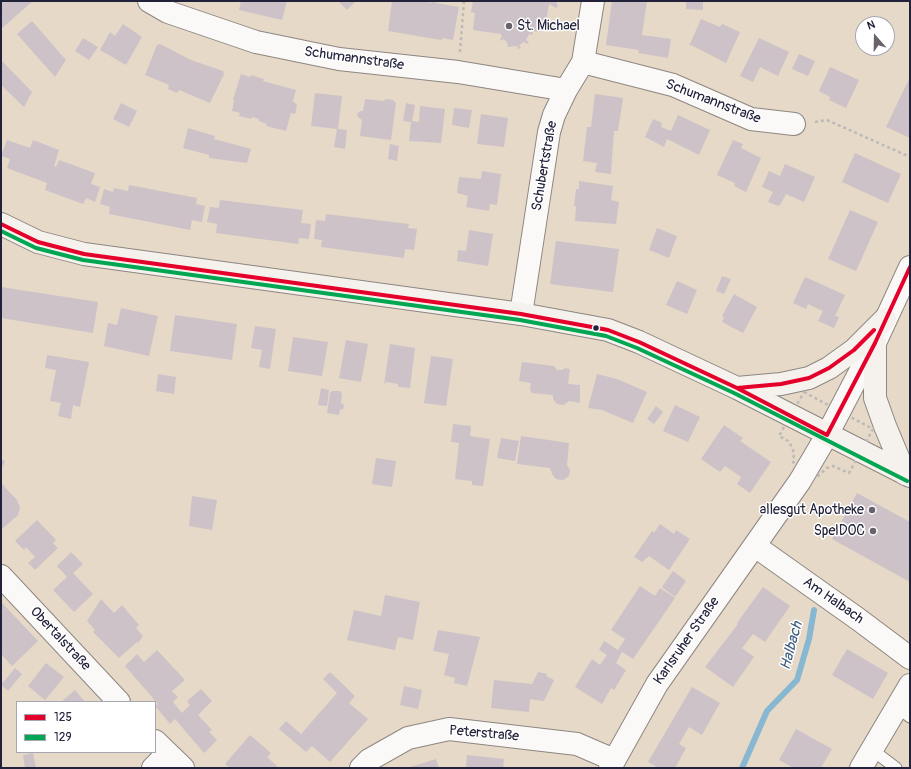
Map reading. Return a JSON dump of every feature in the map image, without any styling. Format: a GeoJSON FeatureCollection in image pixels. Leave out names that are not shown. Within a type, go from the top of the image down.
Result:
{"type":"FeatureCollection","features":[{"type":"Feature","properties":{"kind":"main road"},"geometry":{"type":"LineString","coordinates":[[1,224],[38,242],[84,254],[521,314],[608,330],[639,342],[737,388],[908,475]]}},
{"type":"Feature","properties":{"kind":"main road"},"geometry":{"type":"LineString","coordinates":[[737,388],[781,384],[809,378],[829,368],[854,350],[885,319]]}},
{"type":"Feature","properties":{"kind":"main road"},"geometry":{"type":"LineString","coordinates":[[874,343],[876,398],[885,426],[908,475]]}},
{"type":"Feature","properties":{"kind":"street","name":"Schumannstraße"},"geometry":{"type":"LineString","coordinates":[[149,1],[168,12],[256,42],[339,59],[458,72],[566,90]]}},
{"type":"Feature","properties":{"kind":"street","name":"Schubertstraße"},"geometry":{"type":"LineString","coordinates":[[521,314],[549,132],[554,115],[566,90],[583,62],[593,1]]}},
{"type":"Feature","properties":{"kind":"street","name":"Schumannstraße"},"geometry":{"type":"LineString","coordinates":[[583,62],[673,85],[751,119],[794,124]]}},
{"type":"Feature","properties":{"kind":"street","name":"Karlsruher Straße"},"geometry":{"type":"LineString","coordinates":[[612,764],[657,684],[800,481],[827,435],[874,343],[910,267]]}},
{"type":"Feature","properties":{"kind":"street","name":"Am Halbach"},"geometry":{"type":"LineString","coordinates":[[755,546],[858,618],[910,658]]}},
{"type":"Feature","properties":{"kind":"street","name":"Obertalstraße"},"geometry":{"type":"LineString","coordinates":[[1,576],[118,701]]}},
{"type":"Feature","properties":{"kind":"street"},"geometry":{"type":"LineString","coordinates":[[861,768],[871,749],[904,712],[910,685]]}},
{"type":"Feature","properties":{"kind":"street","name":"Peterstraße"},"geometry":{"type":"LineString","coordinates":[[361,768],[369,760],[408,738],[449,729],[577,744],[612,764]]}},
{"type":"Feature","properties":{"kind":"lane"},"geometry":{"type":"LineString","coordinates":[[871,749],[896,768]]}},
{"type":"Feature","properties":{"kind":"path"},"geometry":{"type":"LineString","coordinates":[[458,72],[464,1]]}},
{"type":"Feature","properties":{"kind":"path"},"geometry":{"type":"LineString","coordinates":[[794,124],[827,120],[910,158]]}},
{"type":"Feature","properties":{"kind":"building"},"geometry":{"type":"Polygon","coordinates":[[[1,1],[33,1],[1,29],[1,1]]]}},
{"type":"Feature","properties":{"kind":"building"},"geometry":{"type":"Polygon","coordinates":[[[241,1],[287,1],[282,20],[239,10],[241,1]]]}},
{"type":"Feature","properties":{"kind":"building"},"geometry":{"type":"Polygon","coordinates":[[[338,1],[356,1],[347,10],[338,1]]]}},
{"type":"Feature","properties":{"kind":"building"},"geometry":{"type":"Polygon","coordinates":[[[392,1],[425,1],[431,3],[431,1],[436,1],[436,3],[459,7],[453,40],[443,38],[441,40],[388,31],[392,1]]]}},
{"type":"Feature","properties":{"kind":"building","name":"St. Michael"},"geometry":{"type":"Polygon","coordinates":[[[473,1],[556,1],[558,6],[556,8],[549,4],[546,21],[549,21],[549,24],[546,24],[544,29],[539,32],[530,29],[529,32],[533,32],[532,35],[529,34],[526,40],[529,42],[527,44],[524,42],[519,45],[521,48],[518,49],[517,46],[507,47],[508,44],[504,39],[501,41],[500,39],[502,37],[501,34],[473,30],[475,13],[471,12],[473,1]]]}},
{"type":"Feature","properties":{"kind":"building"},"geometry":{"type":"Polygon","coordinates":[[[612,1],[647,1],[642,35],[671,39],[668,58],[638,53],[639,50],[606,45],[612,1]]]}},
{"type":"Feature","properties":{"kind":"building"},"geometry":{"type":"Polygon","coordinates":[[[686,1],[703,1],[703,10],[686,9],[686,1]]]}},
{"type":"Feature","properties":{"kind":"building"},"geometry":{"type":"Polygon","coordinates":[[[701,19],[720,27],[722,24],[740,32],[726,63],[691,45],[689,46],[701,19]]]}},
{"type":"Feature","properties":{"kind":"building"},"geometry":{"type":"Polygon","coordinates":[[[32,21],[66,60],[55,77],[17,34],[32,21]]]}},
{"type":"Feature","properties":{"kind":"building"},"geometry":{"type":"Polygon","coordinates":[[[123,24],[142,37],[126,65],[100,50],[110,32],[115,36],[123,24]]]}},
{"type":"Feature","properties":{"kind":"building"},"geometry":{"type":"Polygon","coordinates":[[[83,38],[98,47],[89,60],[75,51],[83,38]]]}},
{"type":"Feature","properties":{"kind":"building"},"geometry":{"type":"Polygon","coordinates":[[[759,38],[789,52],[778,76],[760,67],[753,82],[740,76],[759,38]]]}},
{"type":"Feature","properties":{"kind":"building"},"geometry":{"type":"Polygon","coordinates":[[[160,44],[191,60],[223,71],[224,74],[210,103],[179,90],[177,93],[168,89],[169,85],[145,75],[157,45],[160,44]]]}},
{"type":"Feature","properties":{"kind":"building"},"geometry":{"type":"Polygon","coordinates":[[[799,54],[815,61],[808,76],[792,69],[799,54]]]}},
{"type":"Feature","properties":{"kind":"building"},"geometry":{"type":"Polygon","coordinates":[[[1,60],[32,92],[24,107],[1,85],[1,60]]]}},
{"type":"Feature","properties":{"kind":"building"},"geometry":{"type":"Polygon","coordinates":[[[830,67],[859,80],[846,108],[829,100],[830,97],[819,91],[830,67]]]}},
{"type":"Feature","properties":{"kind":"building"},"geometry":{"type":"Polygon","coordinates":[[[241,74],[250,77],[251,75],[264,79],[263,81],[296,90],[293,101],[297,105],[295,114],[291,113],[286,131],[266,126],[267,124],[259,121],[259,119],[239,116],[240,113],[232,111],[233,100],[241,74]]]}},
{"type":"Feature","properties":{"kind":"building"},"geometry":{"type":"Polygon","coordinates":[[[910,77],[910,138],[886,127],[910,77]]]}},
{"type":"Feature","properties":{"kind":"building"},"geometry":{"type":"Polygon","coordinates":[[[315,93],[342,96],[338,129],[347,130],[345,149],[334,147],[337,129],[311,126],[315,93]]]}},
{"type":"Feature","properties":{"kind":"building"},"geometry":{"type":"Polygon","coordinates":[[[595,94],[623,98],[618,131],[614,131],[611,174],[595,172],[597,163],[583,161],[587,127],[591,127],[595,94]]]}},
{"type":"Feature","properties":{"kind":"building"},"geometry":{"type":"Polygon","coordinates":[[[365,99],[384,101],[386,99],[393,100],[396,103],[391,140],[360,136],[362,120],[357,114],[360,111],[363,111],[365,99]]]}},
{"type":"Feature","properties":{"kind":"building"},"geometry":{"type":"Polygon","coordinates":[[[121,103],[137,111],[129,127],[113,119],[121,103]]]}},
{"type":"Feature","properties":{"kind":"building"},"geometry":{"type":"Polygon","coordinates":[[[406,103],[415,105],[412,121],[419,122],[420,106],[445,109],[441,143],[409,141],[411,122],[403,121],[406,103]]]}},
{"type":"Feature","properties":{"kind":"building"},"geometry":{"type":"Polygon","coordinates":[[[454,108],[472,110],[469,128],[452,125],[454,108]]]}},
{"type":"Feature","properties":{"kind":"building"},"geometry":{"type":"Polygon","coordinates":[[[481,114],[508,118],[504,147],[477,144],[481,114]]]}},
{"type":"Feature","properties":{"kind":"building"},"geometry":{"type":"Polygon","coordinates":[[[678,115],[710,130],[699,155],[667,139],[664,147],[645,137],[653,119],[662,123],[661,127],[671,131],[678,115]]]}},
{"type":"Feature","properties":{"kind":"building"},"geometry":{"type":"Polygon","coordinates":[[[188,128],[215,136],[214,139],[251,149],[247,163],[209,158],[209,155],[183,148],[188,128]]]}},
{"type":"Feature","properties":{"kind":"building"},"geometry":{"type":"Polygon","coordinates":[[[7,140],[30,148],[33,140],[59,150],[54,166],[56,167],[59,160],[95,173],[91,184],[100,187],[95,202],[86,198],[83,204],[45,190],[47,183],[7,168],[10,159],[1,156],[7,140]]]}},
{"type":"Feature","properties":{"kind":"building"},"geometry":{"type":"Polygon","coordinates":[[[733,140],[743,144],[741,148],[761,158],[746,192],[734,186],[735,183],[717,175],[733,140]]]}},
{"type":"Feature","properties":{"kind":"building"},"geometry":{"type":"Polygon","coordinates":[[[390,144],[399,146],[397,161],[388,159],[390,144]]]}},
{"type":"Feature","properties":{"kind":"building"},"geometry":{"type":"Polygon","coordinates":[[[855,153],[901,174],[888,203],[842,182],[855,153]]]}},
{"type":"Feature","properties":{"kind":"building"},"geometry":{"type":"Polygon","coordinates":[[[785,164],[815,177],[804,202],[786,194],[778,206],[768,202],[773,192],[762,187],[769,171],[780,176],[785,164]]]}},
{"type":"Feature","properties":{"kind":"building"},"geometry":{"type":"Polygon","coordinates":[[[482,171],[501,174],[497,205],[490,204],[489,211],[466,207],[468,196],[457,193],[459,177],[481,179],[482,171]]]}},
{"type":"Feature","properties":{"kind":"building"},"geometry":{"type":"Polygon","coordinates":[[[579,181],[613,186],[611,200],[619,202],[616,224],[575,221],[576,206],[574,206],[576,189],[579,189],[579,181]]]}},
{"type":"Feature","properties":{"kind":"building"},"geometry":{"type":"Polygon","coordinates":[[[129,185],[197,198],[196,204],[205,206],[202,222],[192,220],[190,230],[109,214],[110,207],[100,204],[104,189],[113,192],[114,188],[128,191],[129,185]]]}},
{"type":"Feature","properties":{"kind":"building"},"geometry":{"type":"Polygon","coordinates":[[[220,200],[303,210],[301,223],[311,224],[309,239],[299,238],[298,244],[216,233],[217,224],[207,222],[210,207],[219,208],[220,200]]]}},
{"type":"Feature","properties":{"kind":"building"},"geometry":{"type":"Polygon","coordinates":[[[850,210],[878,222],[856,271],[828,259],[850,210]]]}},
{"type":"Feature","properties":{"kind":"building"},"geometry":{"type":"Polygon","coordinates":[[[326,214],[409,224],[408,228],[417,229],[414,250],[405,249],[404,258],[321,247],[322,240],[314,239],[316,220],[325,221],[326,214]]]}},
{"type":"Feature","properties":{"kind":"building"},"geometry":{"type":"Polygon","coordinates":[[[657,228],[677,236],[669,258],[649,250],[657,228]]]}},
{"type":"Feature","properties":{"kind":"building"},"geometry":{"type":"Polygon","coordinates":[[[469,230],[493,234],[488,266],[457,261],[458,250],[466,251],[469,230]]]}},
{"type":"Feature","properties":{"kind":"building"},"geometry":{"type":"Polygon","coordinates":[[[556,241],[619,249],[613,292],[550,284],[556,241]]]}},
{"type":"Feature","properties":{"kind":"building"},"geometry":{"type":"Polygon","coordinates":[[[722,276],[731,279],[724,294],[716,291],[722,276]]]}},
{"type":"Feature","properties":{"kind":"building"},"geometry":{"type":"Polygon","coordinates":[[[805,277],[845,295],[835,316],[839,317],[834,328],[818,321],[823,311],[808,304],[806,309],[793,303],[805,277]]]}},
{"type":"Feature","properties":{"kind":"building"},"geometry":{"type":"Polygon","coordinates":[[[677,281],[697,290],[687,314],[666,305],[677,281]]]}},
{"type":"Feature","properties":{"kind":"building"},"geometry":{"type":"Polygon","coordinates":[[[1,287],[98,302],[93,333],[1,318],[1,287]]]}},
{"type":"Feature","properties":{"kind":"building"},"geometry":{"type":"Polygon","coordinates":[[[734,294],[757,307],[743,333],[722,322],[724,317],[722,316],[734,294]]]}},
{"type":"Feature","properties":{"kind":"building"},"geometry":{"type":"Polygon","coordinates":[[[121,308],[158,316],[149,356],[104,346],[108,323],[117,325],[121,308]]]}},
{"type":"Feature","properties":{"kind":"building"},"geometry":{"type":"Polygon","coordinates":[[[175,315],[237,324],[232,360],[170,351],[175,315]]]}},
{"type":"Feature","properties":{"kind":"building"},"geometry":{"type":"Polygon","coordinates":[[[255,326],[276,329],[270,369],[259,367],[262,350],[251,348],[255,326]]]}},
{"type":"Feature","properties":{"kind":"building"},"geometry":{"type":"Polygon","coordinates":[[[293,337],[328,342],[322,376],[288,371],[293,337]]]}},
{"type":"Feature","properties":{"kind":"building"},"geometry":{"type":"Polygon","coordinates":[[[346,340],[368,344],[361,382],[339,378],[346,340]]]}},
{"type":"Feature","properties":{"kind":"building"},"geometry":{"type":"Polygon","coordinates":[[[390,344],[415,348],[410,388],[398,387],[398,384],[386,382],[384,385],[390,344]]]}},
{"type":"Feature","properties":{"kind":"building"},"geometry":{"type":"Polygon","coordinates":[[[47,355],[89,362],[80,407],[73,405],[71,419],[58,416],[61,403],[50,401],[56,370],[45,368],[47,355]]]}},
{"type":"Feature","properties":{"kind":"building"},"geometry":{"type":"Polygon","coordinates":[[[431,356],[453,359],[446,406],[424,403],[431,356]]]}},
{"type":"Feature","properties":{"kind":"building"},"geometry":{"type":"Polygon","coordinates":[[[522,362],[554,366],[557,370],[562,370],[565,368],[570,369],[568,384],[580,385],[580,403],[569,401],[564,405],[557,404],[553,399],[553,395],[532,393],[530,390],[531,383],[519,381],[522,362]]]}},
{"type":"Feature","properties":{"kind":"building"},"geometry":{"type":"Polygon","coordinates":[[[158,374],[176,377],[174,394],[156,391],[158,374]]]}},
{"type":"Feature","properties":{"kind":"building"},"geometry":{"type":"Polygon","coordinates":[[[597,374],[617,379],[647,392],[633,423],[602,410],[588,408],[597,374]]]}},
{"type":"Feature","properties":{"kind":"building"},"geometry":{"type":"Polygon","coordinates":[[[321,388],[329,390],[327,406],[318,405],[321,388]]]}},
{"type":"Feature","properties":{"kind":"building"},"geometry":{"type":"Polygon","coordinates":[[[332,391],[340,391],[342,394],[341,404],[344,404],[343,410],[340,409],[339,415],[327,413],[330,393],[332,391]]]}},
{"type":"Feature","properties":{"kind":"building"},"geometry":{"type":"Polygon","coordinates":[[[675,405],[700,417],[688,442],[663,431],[675,405]]]}},
{"type":"Feature","properties":{"kind":"building"},"geometry":{"type":"Polygon","coordinates":[[[656,406],[663,412],[654,424],[647,419],[656,406]]]}},
{"type":"Feature","properties":{"kind":"building"},"geometry":{"type":"Polygon","coordinates":[[[453,424],[471,426],[470,436],[490,439],[483,486],[472,485],[472,481],[455,479],[459,443],[451,442],[453,424]]]}},
{"type":"Feature","properties":{"kind":"building"},"geometry":{"type":"Polygon","coordinates":[[[724,425],[743,438],[740,441],[771,462],[750,493],[737,484],[741,477],[725,466],[720,472],[701,459],[724,425]]]}},
{"type":"Feature","properties":{"kind":"building"},"geometry":{"type":"Polygon","coordinates":[[[521,436],[569,443],[567,465],[570,470],[569,476],[563,480],[556,479],[550,468],[517,464],[521,436]]]}},
{"type":"Feature","properties":{"kind":"building"},"geometry":{"type":"Polygon","coordinates":[[[501,438],[519,441],[515,461],[497,458],[501,438]]]}},
{"type":"Feature","properties":{"kind":"building"},"geometry":{"type":"Polygon","coordinates":[[[376,458],[396,461],[392,487],[372,484],[376,458]]]}},
{"type":"Feature","properties":{"kind":"building"},"geometry":{"type":"Polygon","coordinates":[[[1,459],[5,461],[1,471],[1,459]]]}},
{"type":"Feature","properties":{"kind":"building"},"geometry":{"type":"Polygon","coordinates":[[[1,483],[17,500],[20,507],[18,515],[1,530],[1,483]]]}},
{"type":"Feature","properties":{"kind":"building","name":"SpelDOC"},"geometry":{"type":"Polygon","coordinates":[[[857,493],[910,522],[910,582],[832,539],[857,493]]]}},
{"type":"Feature","properties":{"kind":"building"},"geometry":{"type":"Polygon","coordinates":[[[192,496],[217,500],[212,530],[189,526],[192,496]]]}},
{"type":"Feature","properties":{"kind":"building"},"geometry":{"type":"Polygon","coordinates":[[[37,520],[56,540],[53,543],[58,548],[35,570],[28,563],[35,557],[26,547],[24,550],[15,541],[37,520]]]}},
{"type":"Feature","properties":{"kind":"building"},"geometry":{"type":"Polygon","coordinates":[[[660,524],[674,534],[676,530],[690,539],[669,570],[649,556],[642,562],[634,557],[652,531],[654,533],[660,524]]]}},
{"type":"Feature","properties":{"kind":"building"},"geometry":{"type":"Polygon","coordinates":[[[71,552],[83,564],[73,573],[93,594],[74,612],[53,590],[67,577],[57,566],[71,552]]]}},
{"type":"Feature","properties":{"kind":"building"},"geometry":{"type":"Polygon","coordinates":[[[673,571],[686,581],[675,597],[662,587],[673,571]]]}},
{"type":"Feature","properties":{"kind":"building"},"geometry":{"type":"Polygon","coordinates":[[[640,586],[655,596],[660,588],[675,598],[633,659],[622,652],[616,663],[626,670],[614,690],[611,688],[602,704],[575,687],[592,659],[600,665],[607,655],[599,650],[604,641],[618,650],[625,639],[611,630],[640,586]]]}},
{"type":"Feature","properties":{"kind":"building"},"geometry":{"type":"Polygon","coordinates":[[[763,587],[790,606],[765,642],[753,634],[742,648],[754,657],[733,687],[705,667],[738,624],[737,623],[763,587]]]}},
{"type":"Feature","properties":{"kind":"building"},"geometry":{"type":"Polygon","coordinates":[[[385,595],[420,602],[413,640],[398,637],[395,650],[347,640],[354,610],[381,616],[385,595]]]}},
{"type":"Feature","properties":{"kind":"building"},"geometry":{"type":"Polygon","coordinates":[[[101,599],[114,613],[122,605],[139,625],[136,628],[143,636],[138,643],[137,642],[119,658],[93,632],[95,630],[87,621],[101,599]]]}},
{"type":"Feature","properties":{"kind":"building"},"geometry":{"type":"Polygon","coordinates":[[[1,602],[38,641],[12,666],[1,654],[1,602]]]}},
{"type":"Feature","properties":{"kind":"building"},"geometry":{"type":"Polygon","coordinates":[[[438,630],[480,637],[467,686],[454,683],[455,678],[444,675],[449,654],[433,651],[438,630]]]}},
{"type":"Feature","properties":{"kind":"building"},"geometry":{"type":"Polygon","coordinates":[[[847,649],[888,673],[873,699],[832,675],[847,649]]]}},
{"type":"Feature","properties":{"kind":"building"},"geometry":{"type":"Polygon","coordinates":[[[157,650],[185,680],[172,691],[178,697],[173,702],[182,713],[190,705],[187,701],[201,689],[212,701],[198,715],[212,730],[209,732],[217,740],[204,753],[175,719],[170,724],[156,707],[158,704],[156,701],[125,666],[137,654],[144,662],[157,650]]]}},
{"type":"Feature","properties":{"kind":"building"},"geometry":{"type":"Polygon","coordinates":[[[46,663],[64,677],[45,700],[28,686],[46,663]]]}},
{"type":"Feature","properties":{"kind":"building"},"geometry":{"type":"Polygon","coordinates":[[[15,668],[22,674],[8,691],[1,685],[15,668]]]}},
{"type":"Feature","properties":{"kind":"building"},"geometry":{"type":"Polygon","coordinates":[[[330,672],[355,696],[349,703],[368,719],[330,762],[312,746],[306,752],[279,729],[286,721],[301,734],[337,693],[323,679],[330,672]]]}},
{"type":"Feature","properties":{"kind":"building"},"geometry":{"type":"Polygon","coordinates":[[[538,672],[547,674],[546,676],[554,680],[544,701],[530,699],[529,712],[491,708],[494,680],[532,684],[538,672]]]}},
{"type":"Feature","properties":{"kind":"building"},"geometry":{"type":"Polygon","coordinates":[[[404,686],[422,690],[418,709],[400,705],[404,686]]]}},
{"type":"Feature","properties":{"kind":"building"},"geometry":{"type":"Polygon","coordinates":[[[692,687],[720,703],[702,735],[689,727],[679,744],[686,748],[675,768],[658,768],[648,762],[692,687]]]}},
{"type":"Feature","properties":{"kind":"building"},"geometry":{"type":"Polygon","coordinates":[[[75,690],[84,701],[62,701],[75,690]]]}},
{"type":"Feature","properties":{"kind":"building"},"geometry":{"type":"Polygon","coordinates":[[[796,729],[832,749],[821,768],[794,768],[779,760],[796,729]]]}},
{"type":"Feature","properties":{"kind":"building"},"geometry":{"type":"Polygon","coordinates":[[[250,735],[271,753],[267,757],[279,768],[230,768],[225,764],[250,735]]]}},
{"type":"Feature","properties":{"kind":"building"},"geometry":{"type":"Polygon","coordinates":[[[33,753],[36,768],[25,768],[23,755],[33,753]]]}},
{"type":"Feature","properties":{"kind":"building"},"geometry":{"type":"Polygon","coordinates":[[[467,755],[504,759],[503,768],[466,768],[467,755]]]}},
{"type":"Feature","properties":{"kind":"building"},"geometry":{"type":"Polygon","coordinates":[[[436,759],[439,768],[407,768],[436,759]]]}},
{"type":"Feature","properties":{"kind":"waterway","name":"Halbach"},"geometry":{"type":"LineString","coordinates":[[742,768],[767,711],[797,680],[809,639],[814,610]]}},
{"type":"Feature","properties":{"kind":"transit line","name":"125"},"geometry":{"type":"LineString","coordinates":[[1,224],[38,242],[84,254],[521,314],[608,330],[639,342],[737,388],[827,435],[875,343],[910,267]]}},
{"type":"Feature","properties":{"kind":"transit line","name":"129"},"geometry":{"type":"LineString","coordinates":[[1,231],[36,248],[83,260],[520,320],[606,336],[637,348],[734,393],[907,481]]}},
{"type":"Feature","properties":{"kind":"transit line","name":"125"},"geometry":{"type":"LineString","coordinates":[[737,388],[781,384],[809,378],[829,368],[854,350],[874,330]]}},
{"type":"Feature","properties":{"kind":"place","name":"St. Michael"},"geometry":{"type":"Point","coordinates":[509,26]}},
{"type":"Feature","properties":{"kind":"place","name":"allesgut Apotheke"},"geometry":{"type":"Point","coordinates":[872,510]}},
{"type":"Feature","properties":{"kind":"place","name":"SpelDOC"},"geometry":{"type":"Point","coordinates":[873,531]}}]}
